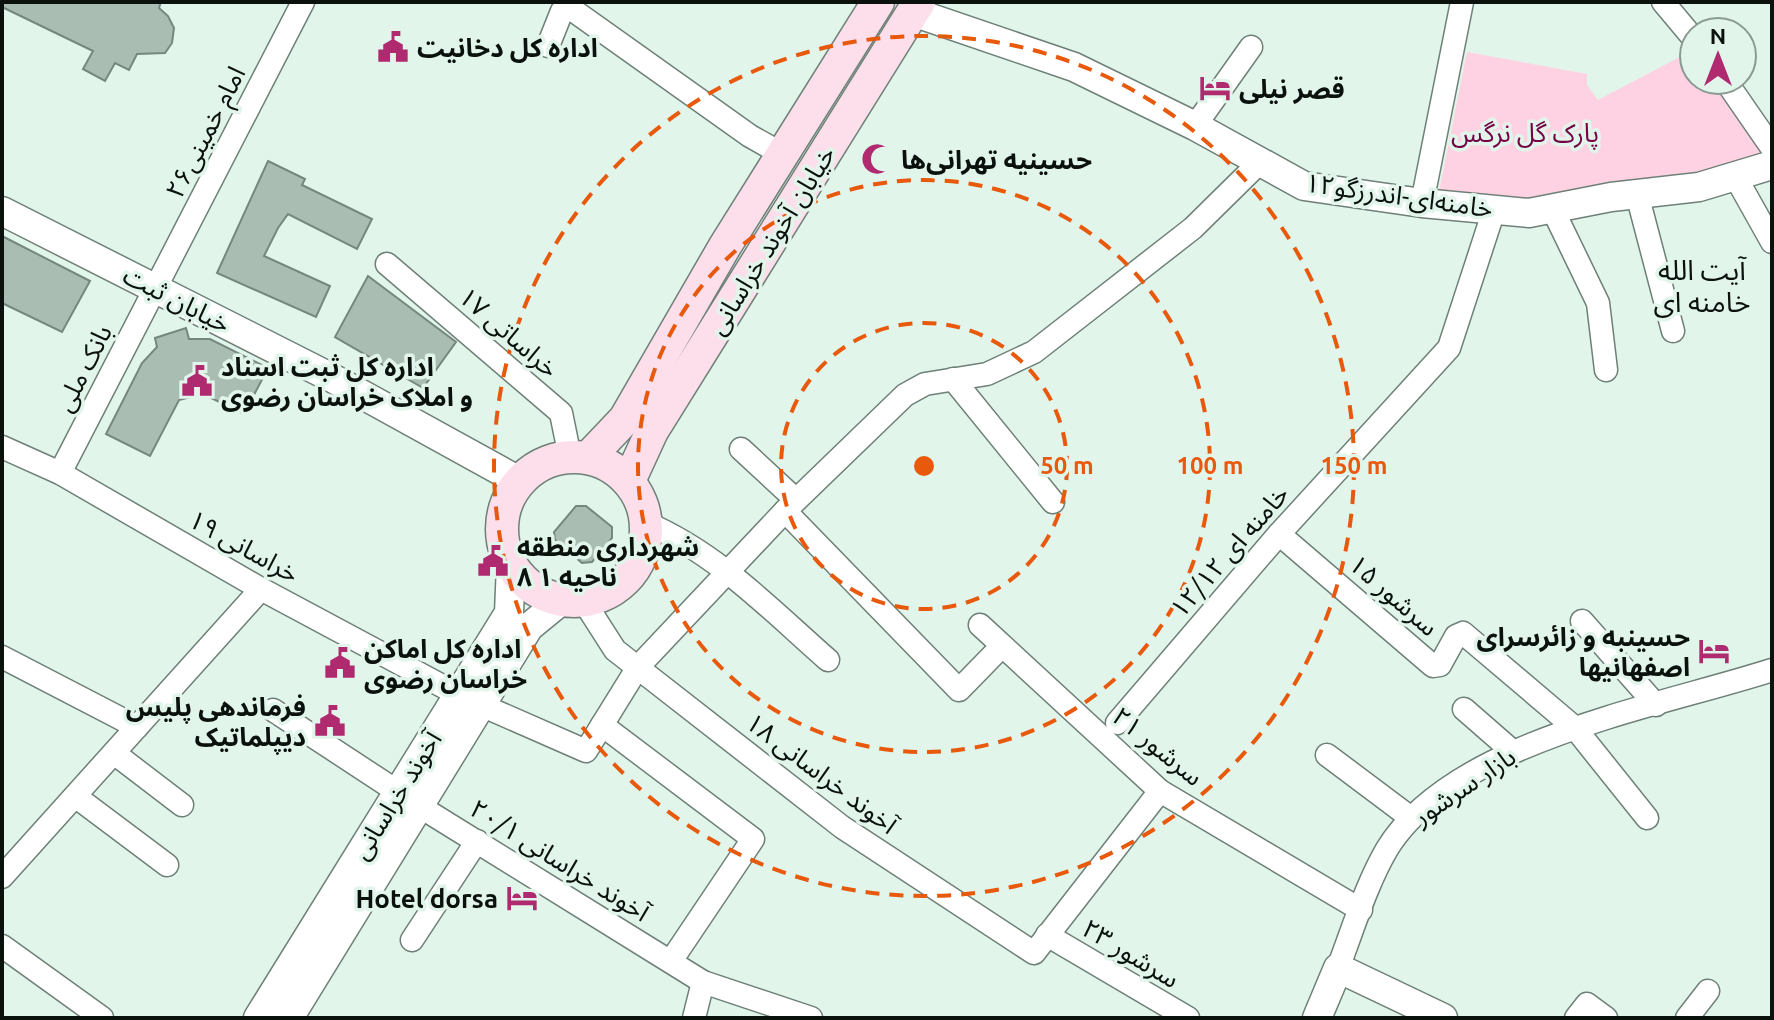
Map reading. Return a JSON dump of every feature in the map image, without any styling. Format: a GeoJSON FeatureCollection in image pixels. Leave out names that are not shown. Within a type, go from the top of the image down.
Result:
{"type":"FeatureCollection","features":[{"type":"Feature","properties":{"kind":"main road","name":"خیابان آخوند خراسانی"},"geometry":{"type":"LineString","coordinates":[[579,457],[625,419],[725,246],[878,2]]}},
{"type":"Feature","properties":{"kind":"main road","name":"خیابان آخوند خراسانی"},"geometry":{"type":"LineString","coordinates":[[629,481],[652,431],[916,7]]}},
{"type":"Feature","properties":{"kind":"main road"},"geometry":{"type":"LineString","coordinates":[[579,457],[611,466],[629,481],[641,501],[646,523],[644,546],[636,566],[622,582],[604,594],[572,600],[525,581],[511,565],[503,544],[502,522],[508,500],[519,481],[551,460],[579,457]]}},
{"type":"Feature","properties":{"kind":"street","name":"امام خمینی۲۶"},"geometry":{"type":"LineString","coordinates":[[156,288],[303,2]]}},
{"type":"Feature","properties":{"kind":"street"},"geometry":{"type":"LineString","coordinates":[[1422,203],[1462,2]]}},
{"type":"Feature","properties":{"kind":"street"},"geometry":{"type":"LineString","coordinates":[[1663,2],[1678,20]]}},
{"type":"Feature","properties":{"kind":"street","name":"خامنه‌ای-اندرزگو۱۲"},"geometry":{"type":"LineString","coordinates":[[916,7],[1074,67],[1195,126],[1304,186],[1422,203],[1529,213],[1637,194],[1699,187],[1772,165]]}},
{"type":"Feature","properties":{"kind":"street"},"geometry":{"type":"LineString","coordinates":[[548,46],[562,11],[570,8],[750,136],[784,155]]}},
{"type":"Feature","properties":{"kind":"street"},"geometry":{"type":"LineString","coordinates":[[1195,126],[1251,47]]}},
{"type":"Feature","properties":{"kind":"street"},"geometry":{"type":"LineString","coordinates":[[1736,96],[1772,148]]}},
{"type":"Feature","properties":{"kind":"street"},"geometry":{"type":"LineString","coordinates":[[671,961],[753,839],[602,725],[638,667],[790,506],[913,388],[987,374],[1044,345],[1193,228],[1259,163]]}},
{"type":"Feature","properties":{"kind":"street"},"geometry":{"type":"LineString","coordinates":[[1735,176],[1772,242]]}},
{"type":"Feature","properties":{"kind":"street"},"geometry":{"type":"LineString","coordinates":[[1637,194],[1673,331]]}},
{"type":"Feature","properties":{"kind":"street"},"geometry":{"type":"LineString","coordinates":[[1552,208],[1598,303],[1606,370]]}},
{"type":"Feature","properties":{"kind":"street","name":"خامنه ای ۱۲/۱۲"},"geometry":{"type":"LineString","coordinates":[[1117,723],[1279,534],[1449,348],[1494,210]]}},
{"type":"Feature","properties":{"kind":"street","name":"خیابان ثبت"},"geometry":{"type":"LineString","coordinates":[[2,211],[361,394],[519,481]]}},
{"type":"Feature","properties":{"kind":"street","name":"خراساتی ۱۷"},"geometry":{"type":"LineString","coordinates":[[387,264],[561,413],[579,457]]}},
{"type":"Feature","properties":{"kind":"street","name":"بانک ملی"},"geometry":{"type":"LineString","coordinates":[[60,473],[156,288]]}},
{"type":"Feature","properties":{"kind":"street"},"geometry":{"type":"LineString","coordinates":[[953,379],[1053,502]]}},
{"type":"Feature","properties":{"kind":"street"},"geometry":{"type":"LineString","coordinates":[[741,449],[959,690],[1001,647]]}},
{"type":"Feature","properties":{"kind":"street","name":"خراسانی ۱۹"},"geometry":{"type":"LineString","coordinates":[[5,456],[60,473],[261,589],[470,700],[586,751],[602,725]]}},
{"type":"Feature","properties":{"kind":"street"},"geometry":{"type":"LineString","coordinates":[[646,523],[681,538],[727,571],[828,660]]}},
{"type":"Feature","properties":{"kind":"street","name":"سرشور ۱۵"},"geometry":{"type":"LineString","coordinates":[[1279,534],[1433,666],[1440,665],[1456,636],[1463,633],[1575,728]]}},
{"type":"Feature","properties":{"kind":"street","name":"آخوند خراسانی"},"geometry":{"type":"LineString","coordinates":[[470,700],[509,613],[511,565]]}},
{"type":"Feature","properties":{"kind":"street"},"geometry":{"type":"LineString","coordinates":[[2,877],[261,589]]}},
{"type":"Feature","properties":{"kind":"street","name":"آخوند خراسانی"},"geometry":{"type":"LineString","coordinates":[[289,1018],[409,799],[470,700],[529,627],[572,600]]}},
{"type":"Feature","properties":{"kind":"street","name":"آخوند خراسانی ۱۸"},"geometry":{"type":"LineString","coordinates":[[572,600],[615,650],[842,827],[1034,953],[1047,935]]}},
{"type":"Feature","properties":{"kind":"street"},"geometry":{"type":"LineString","coordinates":[[1582,621],[1656,705]]}},
{"type":"Feature","properties":{"kind":"street","name":"سرشور ۲۱"},"geometry":{"type":"LineString","coordinates":[[980,625],[1160,791],[1361,910]]}},
{"type":"Feature","properties":{"kind":"street"},"geometry":{"type":"LineString","coordinates":[[2,657],[137,727]]}},
{"type":"Feature","properties":{"kind":"street","name":"بازار سرشور"},"geometry":{"type":"LineString","coordinates":[[1317,1018],[1387,850],[1411,818],[1511,750],[1772,670]]}},
{"type":"Feature","properties":{"kind":"street"},"geometry":{"type":"LineString","coordinates":[[1464,709],[1511,750]]}},
{"type":"Feature","properties":{"kind":"street","name":"آخوند خراسانی ۲۰/۱"},"geometry":{"type":"LineString","coordinates":[[273,710],[409,799],[703,982],[811,1018]]}},
{"type":"Feature","properties":{"kind":"street"},"geometry":{"type":"LineString","coordinates":[[1575,728],[1647,818]]}},
{"type":"Feature","properties":{"kind":"street"},"geometry":{"type":"LineString","coordinates":[[114,753],[182,805]]}},
{"type":"Feature","properties":{"kind":"street"},"geometry":{"type":"LineString","coordinates":[[1327,755],[1411,818]]}},
{"type":"Feature","properties":{"kind":"street"},"geometry":{"type":"LineString","coordinates":[[1047,935],[1160,791]]}},
{"type":"Feature","properties":{"kind":"street"},"geometry":{"type":"LineString","coordinates":[[75,796],[167,865]]}},
{"type":"Feature","properties":{"kind":"street","name":"آخوند خراسانی"},"geometry":{"type":"LineString","coordinates":[[258,1018],[409,799]]}},
{"type":"Feature","properties":{"kind":"street"},"geometry":{"type":"LineString","coordinates":[[412,940],[477,841]]}},
{"type":"Feature","properties":{"kind":"street","name":"سرشور ۲۳"},"geometry":{"type":"LineString","coordinates":[[1047,935],[1188,1018]]}},
{"type":"Feature","properties":{"kind":"street"},"geometry":{"type":"LineString","coordinates":[[2,946],[102,1018]]}},
{"type":"Feature","properties":{"kind":"street"},"geometry":{"type":"LineString","coordinates":[[1338,968],[1443,1018]]}},
{"type":"Feature","properties":{"kind":"street"},"geometry":{"type":"LineString","coordinates":[[694,1018],[703,982]]}},
{"type":"Feature","properties":{"kind":"street"},"geometry":{"type":"LineString","coordinates":[[1687,1018],[1708,991]]}},
{"type":"Feature","properties":{"kind":"street"},"geometry":{"type":"LineString","coordinates":[[1576,1018],[1587,1004],[1606,1018]]}},
{"type":"Feature","properties":{"kind":"green space","name":"پارک گل نرگس"},"geometry":{"type":"Polygon","coordinates":[[[1467,52],[1587,74],[1587,85],[1598,100],[1678,58],[1678,96],[1727,96],[1768,153],[1695,176],[1531,202],[1439,192],[1467,52]]]}},
{"type":"Feature","properties":{"kind":"building"},"geometry":{"type":"Polygon","coordinates":[[[2,2],[161,2],[159,8],[174,28],[172,43],[165,53],[137,54],[129,70],[115,63],[105,81],[83,69],[93,51],[2,7],[2,2]]]}},
{"type":"Feature","properties":{"kind":"building"},"geometry":{"type":"Polygon","coordinates":[[[268,161],[305,179],[302,185],[372,219],[357,249],[288,214],[278,228],[264,256],[330,286],[316,317],[217,273],[268,161]]]}},
{"type":"Feature","properties":{"kind":"building"},"geometry":{"type":"Polygon","coordinates":[[[2,236],[90,281],[62,332],[2,303],[2,236]]]}},
{"type":"Feature","properties":{"kind":"building"},"geometry":{"type":"Polygon","coordinates":[[[368,276],[456,342],[423,388],[335,337],[368,276]]]}},
{"type":"Feature","properties":{"kind":"building","name":"اداره کل ثبت اسناد و املاک خراسان رضوی"},"geometry":{"type":"Polygon","coordinates":[[[186,328],[189,339],[210,339],[268,368],[244,414],[203,394],[179,400],[150,456],[106,434],[142,363],[157,347],[155,338],[186,328]]]}},
{"type":"Feature","properties":{"kind":"building"},"geometry":{"type":"Polygon","coordinates":[[[576,506],[586,506],[612,527],[612,538],[592,562],[582,563],[555,540],[554,532],[576,506]]]}},
{"type":"Feature","properties":{"kind":"place","name":"اداره کل دخانیت"},"geometry":{"type":"Point","coordinates":[393,47]}},
{"type":"Feature","properties":{"kind":"place","name":"قصر نیلی"},"geometry":{"type":"Point","coordinates":[1215,88]}},
{"type":"Feature","properties":{"kind":"place","name":"حسینیه تهرانی‌ها"},"geometry":{"type":"Point","coordinates":[877,159]}},
{"type":"Feature","properties":{"kind":"place","name":"اداره کل ثبت اسناد و املاک خراسان رضوی"},"geometry":{"type":"Point","coordinates":[197,381]}},
{"type":"Feature","properties":{"kind":"place","name":"شهرداری منطقه ۸ ناحیه ۱"},"geometry":{"type":"Point","coordinates":[493,561]}},
{"type":"Feature","properties":{"kind":"place","name":"حسینبه و زائرسرای اصفهانیها"},"geometry":{"type":"Point","coordinates":[1714,651]}},
{"type":"Feature","properties":{"kind":"place","name":"اداره کل اماکن خراسان رضوی"},"geometry":{"type":"Point","coordinates":[340,663]}},
{"type":"Feature","properties":{"kind":"place","name":"فرماندهی پلیس دیپلماتیک"},"geometry":{"type":"Point","coordinates":[330,721]}},
{"type":"Feature","properties":{"kind":"place","name":"Hotel dorsa"},"geometry":{"type":"Point","coordinates":[522,898]}},
{"type":"Feature","properties":{"kind":"district","name":"آیت الله خامنه ای"},"geometry":{"type":"Point","coordinates":[1702,285]}}]}
